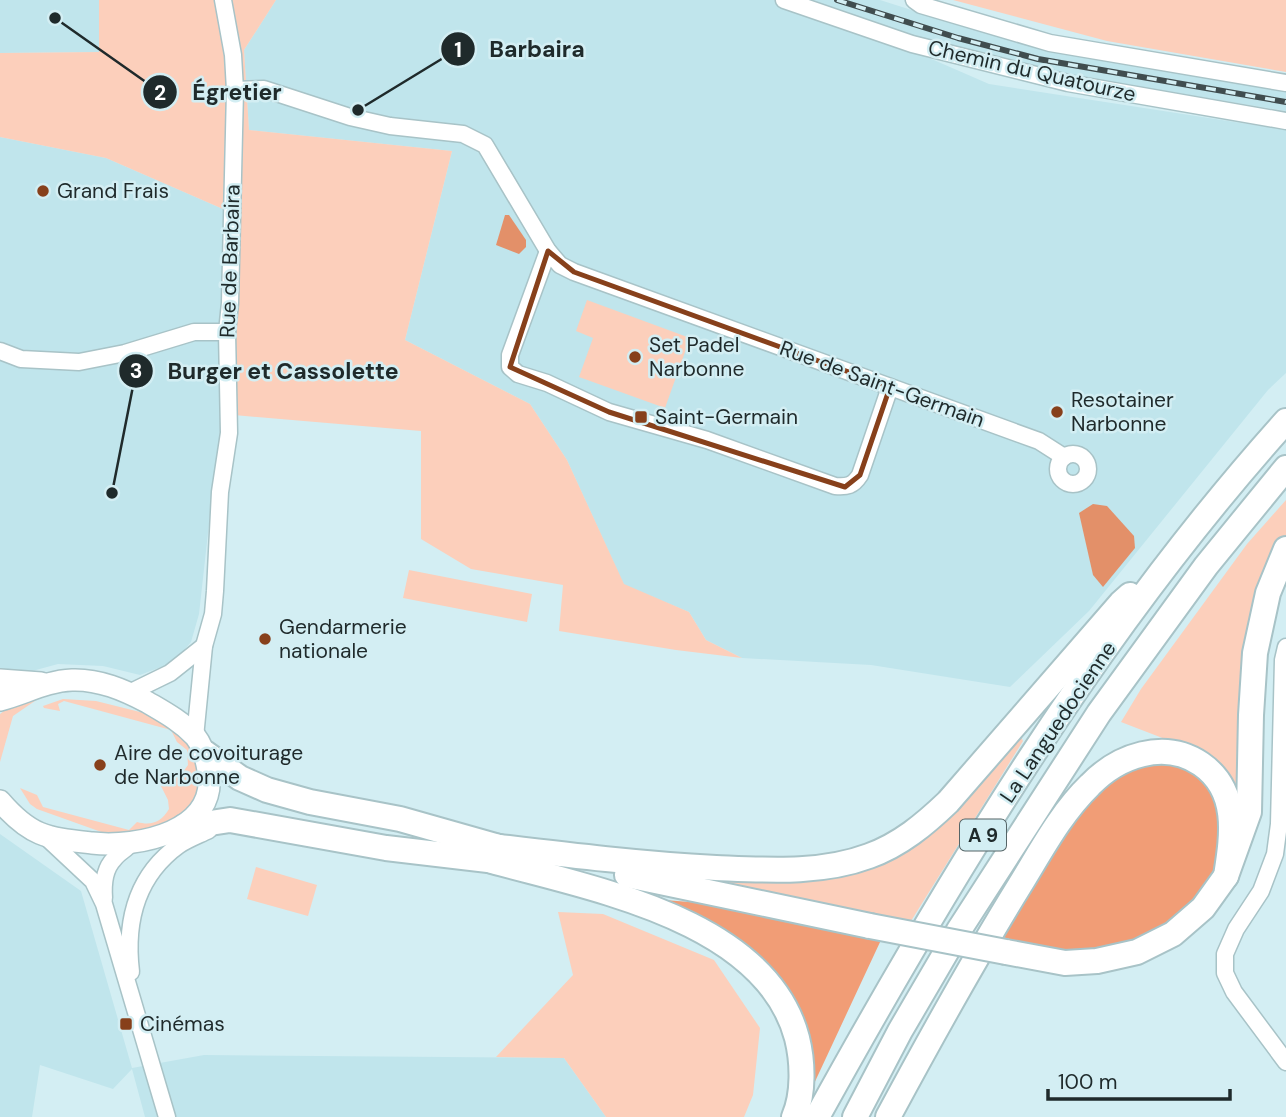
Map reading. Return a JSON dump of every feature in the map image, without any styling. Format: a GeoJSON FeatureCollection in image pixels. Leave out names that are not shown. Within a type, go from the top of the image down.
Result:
{"type":"FeatureCollection","features":[{"type":"Feature","properties":{"kind":"highway","name":"La Languedocienne"},"geometry":{"type":"LineString","coordinates":[[817,1117],[888,989],[998,810],[1080,687],[1168,565],[1286,421]]}},
{"type":"Feature","properties":{"kind":"highway","name":"La Languedocienne"},"geometry":{"type":"LineString","coordinates":[[855,1117],[900,1031],[959,930],[1099,713],[1206,566],[1286,468]]}},
{"type":"Feature","properties":{"kind":"highway"},"geometry":{"type":"LineString","coordinates":[[492,853],[645,879],[870,926],[1065,962],[1097,961],[1137,952],[1173,934],[1203,908],[1226,876],[1249,812],[1255,653],[1268,593],[1286,549]]}},
{"type":"Feature","properties":{"kind":"highway"},"geometry":{"type":"LineString","coordinates":[[184,827],[230,820],[386,848],[769,870],[827,867],[872,855],[899,842],[923,825],[948,802],[1121,603],[1168,565]]}},
{"type":"Feature","properties":{"kind":"highway"},"geometry":{"type":"LineString","coordinates":[[200,745],[240,778],[267,790],[400,819],[643,903],[698,929],[747,961],[774,989],[792,1020],[800,1051],[801,1075],[794,1117]]}},
{"type":"Feature","properties":{"kind":"highway"},"geometry":{"type":"LineString","coordinates":[[888,1117],[968,969],[1053,831],[1091,783],[1116,765],[1140,753],[1157,752],[1175,753],[1201,764],[1218,782],[1230,806],[1232,837],[1226,876]]}},
{"type":"Feature","properties":{"kind":"main road"},"geometry":{"type":"LineString","coordinates":[[0,801],[8,815],[47,838],[102,844],[131,842],[160,838],[184,827],[200,808],[208,793],[209,777],[200,745],[170,715],[129,693],[101,683],[71,680],[1,695]]}},
{"type":"Feature","properties":{"kind":"street","name":"Rue de Barbaira"},"geometry":{"type":"LineString","coordinates":[[200,745],[204,646],[213,614],[220,492],[229,433],[227,332],[235,90],[233,55],[223,0]]}},
{"type":"Feature","properties":{"kind":"street","name":"Chemin du Quatourze"},"geometry":{"type":"LineString","coordinates":[[785,0],[912,44],[1068,83],[1286,121]]}},
{"type":"Feature","properties":{"kind":"street"},"geometry":{"type":"LineString","coordinates":[[914,0],[921,5],[1050,43],[1286,83]]}},
{"type":"Feature","properties":{"kind":"street","name":"Rue de Saint-Germain"},"geometry":{"type":"LineString","coordinates":[[235,90],[264,89],[390,127],[463,134],[485,145],[548,251],[560,265],[1039,441],[1064,457]]}},
{"type":"Feature","properties":{"kind":"street"},"geometry":{"type":"LineString","coordinates":[[548,251],[510,355],[510,367],[518,374],[547,383],[609,412],[707,440],[835,486],[845,487],[855,484],[860,475],[890,387]]}},
{"type":"Feature","properties":{"kind":"street"},"geometry":{"type":"LineString","coordinates":[[0,351],[21,359],[79,362],[125,353],[194,332],[227,332]]}},
{"type":"Feature","properties":{"kind":"street"},"geometry":{"type":"LineString","coordinates":[[129,693],[170,673],[204,646]]}},
{"type":"Feature","properties":{"kind":"street"},"geometry":{"type":"LineString","coordinates":[[1286,646],[1283,660],[1279,824],[1275,854],[1261,891],[1236,929],[1225,954],[1225,973],[1234,992],[1286,1062]]}},
{"type":"Feature","properties":{"kind":"street"},"geometry":{"type":"LineString","coordinates":[[134,1002],[130,964],[131,914],[143,883],[166,855],[181,843],[230,820]]}},
{"type":"Feature","properties":{"kind":"street"},"geometry":{"type":"LineString","coordinates":[[47,838],[93,881],[104,904],[167,1117]]}},
{"type":"Feature","properties":{"kind":"street"},"geometry":{"type":"LineString","coordinates":[[104,904],[103,881],[114,859],[131,842]]}},
{"type":"Feature","properties":{"kind":"highlighted area"},"geometry":{"type":"Polygon","coordinates":[[[548,251],[574,272],[890,387],[860,475],[845,487],[609,412],[510,367],[548,251]]]}},
{"type":"Feature","properties":{"kind":"shaded area"},"geometry":{"type":"Polygon","coordinates":[[[0,0],[99,0],[99,52],[0,53],[0,0]]]}},
{"type":"Feature","properties":{"kind":"shaded area"},"geometry":{"type":"Polygon","coordinates":[[[99,0],[276,0],[244,50],[249,130],[452,151],[405,340],[530,404],[567,460],[624,584],[689,612],[706,640],[742,658],[559,631],[563,585],[471,569],[421,539],[421,431],[234,415],[239,216],[106,158],[0,137],[0,53],[99,52],[99,0]]]}},
{"type":"Feature","properties":{"kind":"shaded area"},"geometry":{"type":"Polygon","coordinates":[[[276,0],[796,0],[989,84],[1286,130],[1286,373],[1268,390],[1089,611],[1010,687],[871,665],[742,658],[706,640],[689,612],[624,585],[567,460],[530,404],[405,340],[452,151],[249,130],[244,50],[276,0]]]}},
{"type":"Feature","properties":{"kind":"shaded area"},"geometry":{"type":"Polygon","coordinates":[[[804,0],[880,0],[962,26],[1040,46],[1286,89],[1286,111],[1037,68],[957,49],[875,25],[804,0]]]}},
{"type":"Feature","properties":{"kind":"shaded area"},"geometry":{"type":"Polygon","coordinates":[[[953,0],[1286,0],[1286,72],[1107,41],[953,0]]]}},
{"type":"Feature","properties":{"kind":"shaded area"},"geometry":{"type":"Polygon","coordinates":[[[0,137],[106,158],[239,216],[234,415],[217,452],[199,614],[191,642],[174,662],[140,675],[103,666],[58,664],[25,673],[0,670],[0,137]]]}},
{"type":"Feature","properties":{"kind":"shaded area"},"geometry":{"type":"Polygon","coordinates":[[[505,215],[509,215],[526,240],[526,247],[519,254],[496,245],[505,215]]]}},
{"type":"Feature","properties":{"kind":"shaded area","name":"Set Padel Narbonne"},"geometry":{"type":"Polygon","coordinates":[[[587,300],[690,338],[665,408],[579,377],[593,338],[576,331],[587,300]]]}},
{"type":"Feature","properties":{"kind":"shaded area"},"geometry":{"type":"Polygon","coordinates":[[[1286,500],[1286,536],[1263,591],[1243,821],[1178,744],[1121,722],[1141,689],[1247,544],[1286,500]]]}},
{"type":"Feature","properties":{"kind":"shaded area"},"geometry":{"type":"Polygon","coordinates":[[[1093,504],[1107,506],[1134,536],[1135,548],[1103,587],[1093,575],[1079,513],[1093,504]]]}},
{"type":"Feature","properties":{"kind":"shaded area"},"geometry":{"type":"Polygon","coordinates":[[[409,570],[532,594],[527,622],[403,598],[409,570]]]}},
{"type":"Feature","properties":{"kind":"shaded area"},"geometry":{"type":"Polygon","coordinates":[[[45,694],[13,716],[0,762],[0,714],[9,707],[45,694]]]}},
{"type":"Feature","properties":{"kind":"shaded area"},"geometry":{"type":"Polygon","coordinates":[[[63,699],[96,701],[156,716],[186,739],[201,767],[201,788],[184,816],[144,834],[107,834],[37,809],[30,804],[20,788],[37,795],[43,807],[129,830],[137,822],[152,823],[163,817],[169,809],[161,786],[174,780],[173,773],[183,772],[188,765],[187,750],[177,742],[171,730],[64,701],[58,704],[60,711],[43,706],[63,699]]]}},
{"type":"Feature","properties":{"kind":"shaded area"},"geometry":{"type":"Polygon","coordinates":[[[1020,735],[1023,741],[911,921],[712,881],[713,877],[854,867],[1020,735]]]}},
{"type":"Feature","properties":{"kind":"shaded area"},"geometry":{"type":"Polygon","coordinates":[[[1157,759],[1198,771],[1210,784],[1216,801],[1224,839],[1218,862],[1195,900],[1159,929],[1117,947],[1083,952],[1059,950],[999,936],[1059,835],[1120,771],[1157,759]]]}},
{"type":"Feature","properties":{"kind":"shaded area"},"geometry":{"type":"Polygon","coordinates":[[[0,834],[81,891],[132,1068],[204,1055],[564,1058],[606,1117],[145,1117],[132,1069],[113,1089],[40,1065],[32,1117],[0,1117],[0,834]]]}},
{"type":"Feature","properties":{"kind":"shaded area"},"geometry":{"type":"Polygon","coordinates":[[[256,867],[317,885],[308,916],[247,899],[256,867]]]}},
{"type":"Feature","properties":{"kind":"shaded area"},"geometry":{"type":"Polygon","coordinates":[[[652,899],[702,903],[881,940],[805,1103],[797,1018],[652,899]]]}},
{"type":"Feature","properties":{"kind":"shaded area"},"geometry":{"type":"Polygon","coordinates":[[[558,912],[603,914],[714,960],[760,1028],[753,1095],[744,1117],[606,1117],[564,1058],[496,1057],[573,975],[558,912]]]}},
{"type":"Feature","properties":{"kind":"railway"},"geometry":{"type":"LineString","coordinates":[[837,0],[958,38],[1038,59],[1286,102]]}},
{"type":"Feature","properties":{"kind":"place","name":"Égretier"},"geometry":{"type":"Point","coordinates":[55,18]}},
{"type":"Feature","properties":{"kind":"place","name":"Barbaira"},"geometry":{"type":"Point","coordinates":[358,110]}},
{"type":"Feature","properties":{"kind":"place","name":"Grand Frais"},"geometry":{"type":"Point","coordinates":[43,191]}},
{"type":"Feature","properties":{"kind":"place","name":"Set Padel Narbonne"},"geometry":{"type":"Point","coordinates":[635,357]}},
{"type":"Feature","properties":{"kind":"place","name":"Resotainer Narbonne"},"geometry":{"type":"Point","coordinates":[1057,412]}},
{"type":"Feature","properties":{"kind":"place","name":"Saint-Germain"},"geometry":{"type":"Point","coordinates":[641,417]}},
{"type":"Feature","properties":{"kind":"place","name":"Burger et Cassolette"},"geometry":{"type":"Point","coordinates":[112,493]}},
{"type":"Feature","properties":{"kind":"place","name":"Gendarmerie nationale"},"geometry":{"type":"Point","coordinates":[265,639]}},
{"type":"Feature","properties":{"kind":"place","name":"Aire de covoiturage de Narbonne"},"geometry":{"type":"Point","coordinates":[100,765]}},
{"type":"Feature","properties":{"kind":"place","name":"Cinémas"},"geometry":{"type":"Point","coordinates":[126,1024]}}]}
